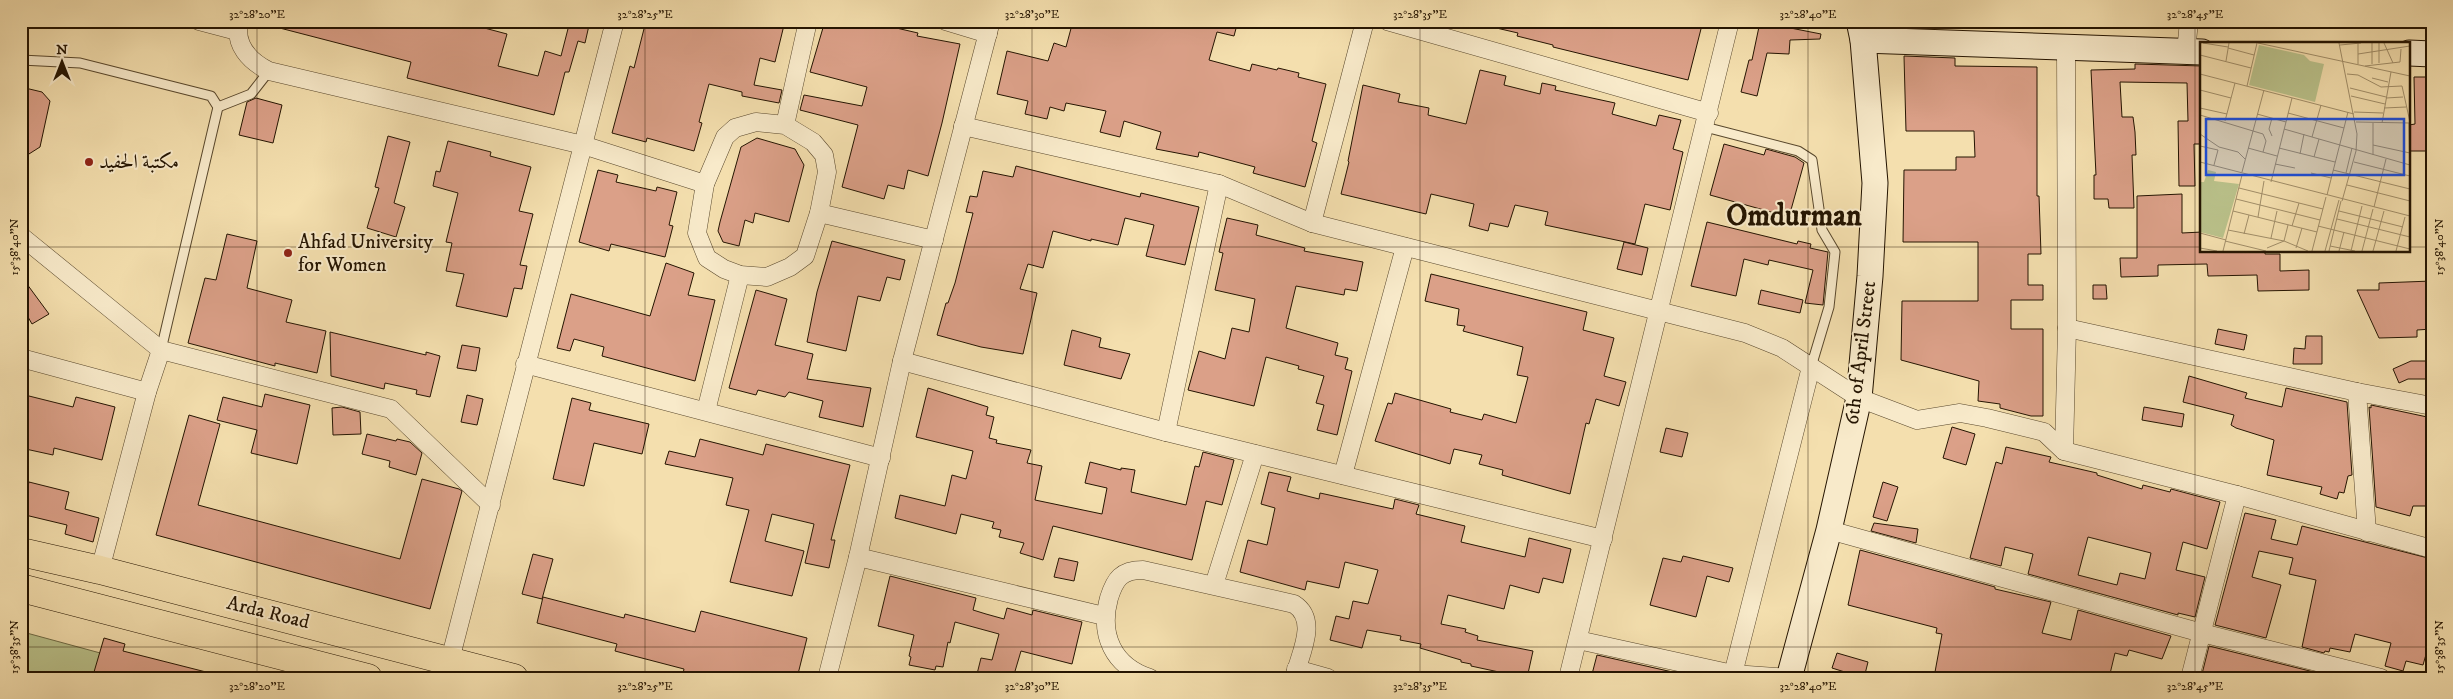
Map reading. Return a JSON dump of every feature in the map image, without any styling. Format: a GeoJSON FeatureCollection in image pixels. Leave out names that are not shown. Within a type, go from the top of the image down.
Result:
{"type":"FeatureCollection","features":[{"type":"Feature","properties":{"kind":"main road","name":"Arda Road"},"geometry":{"type":"LineString","coordinates":[[21,552],[100,570],[514,678]]}},
{"type":"Feature","properties":{"kind":"main road","name":"Arda Road"},"geometry":{"type":"LineString","coordinates":[[21,588],[368,678]]}},
{"type":"Feature","properties":{"kind":"street"},"geometry":{"type":"LineString","coordinates":[[200,21],[238,26],[240,46],[256,64],[269,71],[583,145],[705,184]]}},
{"type":"Feature","properties":{"kind":"street"},"geometry":{"type":"LineString","coordinates":[[450,660],[615,21]]}},
{"type":"Feature","properties":{"kind":"street"},"geometry":{"type":"LineString","coordinates":[[785,125],[808,21]]}},
{"type":"Feature","properties":{"kind":"street"},"geometry":{"type":"LineString","coordinates":[[827,678],[858,557],[902,361],[989,27],[945,21]]}},
{"type":"Feature","properties":{"kind":"street"},"geometry":{"type":"LineString","coordinates":[[1312,223],[1365,21]]}},
{"type":"Feature","properties":{"kind":"street"},"geometry":{"type":"LineString","coordinates":[[1387,21],[1707,120]]}},
{"type":"Feature","properties":{"kind":"street"},"geometry":{"type":"LineString","coordinates":[[1568,678],[1660,312],[1730,21]]}},
{"type":"Feature","properties":{"kind":"street"},"geometry":{"type":"LineString","coordinates":[[1861,30],[2066,49],[2194,52],[2189,21]]}},
{"type":"Feature","properties":{"kind":"street","name":"6th of April Street"},"geometry":{"type":"LineString","coordinates":[[1790,678],[1829,530],[1860,398],[1875,183],[1861,30]]}},
{"type":"Feature","properties":{"kind":"street"},"geometry":{"type":"LineString","coordinates":[[2064,451],[2067,328],[2066,49]]}},
{"type":"Feature","properties":{"kind":"street"},"geometry":{"type":"LineString","coordinates":[[2410,54],[2432,54]]}},
{"type":"Feature","properties":{"kind":"street"},"geometry":{"type":"LineString","coordinates":[[756,122],[785,125],[813,142],[824,155],[827,172],[819,213],[806,256],[790,268],[767,277],[740,275],[707,258],[698,233],[705,184],[724,137],[735,128],[756,122]]}},
{"type":"Feature","properties":{"kind":"street"},"geometry":{"type":"LineString","coordinates":[[963,126],[1219,184],[1312,223],[1745,333],[1782,348],[1860,398],[1917,420],[1960,413],[2044,432],[2064,451],[2236,495],[2432,549]]}},
{"type":"Feature","properties":{"kind":"street"},"geometry":{"type":"LineString","coordinates":[[1166,432],[1219,184]]}},
{"type":"Feature","properties":{"kind":"street"},"geometry":{"type":"LineString","coordinates":[[819,213],[934,240]]}},
{"type":"Feature","properties":{"kind":"street"},"geometry":{"type":"LineString","coordinates":[[21,236],[161,350],[391,409],[491,505]]}},
{"type":"Feature","properties":{"kind":"street"},"geometry":{"type":"LineString","coordinates":[[1343,475],[1405,247]]}},
{"type":"Feature","properties":{"kind":"street"},"geometry":{"type":"LineString","coordinates":[[706,412],[740,275]]}},
{"type":"Feature","properties":{"kind":"street"},"geometry":{"type":"LineString","coordinates":[[2067,328],[2357,392],[2432,406]]}},
{"type":"Feature","properties":{"kind":"street"},"geometry":{"type":"LineString","coordinates":[[100,570],[147,392],[161,350]]}},
{"type":"Feature","properties":{"kind":"street"},"geometry":{"type":"LineString","coordinates":[[21,358],[147,392]]}},
{"type":"Feature","properties":{"kind":"street"},"geometry":{"type":"LineString","coordinates":[[902,361],[1166,432],[1603,539]]}},
{"type":"Feature","properties":{"kind":"street"},"geometry":{"type":"LineString","coordinates":[[525,364],[881,458]]}},
{"type":"Feature","properties":{"kind":"street"},"geometry":{"type":"LineString","coordinates":[[1733,674],[1811,367]]}},
{"type":"Feature","properties":{"kind":"street"},"geometry":{"type":"LineString","coordinates":[[2357,392],[2367,532]]}},
{"type":"Feature","properties":{"kind":"street"},"geometry":{"type":"LineString","coordinates":[[1214,585],[1255,454]]}},
{"type":"Feature","properties":{"kind":"street"},"geometry":{"type":"LineString","coordinates":[[2190,678],[2236,495]]}},
{"type":"Feature","properties":{"kind":"street"},"geometry":{"type":"LineString","coordinates":[[1829,530],[2202,633],[2382,678]]}},
{"type":"Feature","properties":{"kind":"street"},"geometry":{"type":"LineString","coordinates":[[858,557],[1104,616]]}},
{"type":"Feature","properties":{"kind":"street"},"geometry":{"type":"LineString","coordinates":[[1150,678],[1128,667],[1118,656],[1106,630],[1104,616],[1113,583],[1117,577],[1129,570],[1143,570],[1288,602],[1302,610],[1308,622],[1295,674],[1328,678]]}},
{"type":"Feature","properties":{"kind":"street"},"geometry":{"type":"LineString","coordinates":[[1578,640],[1733,674],[1790,678]]}},
{"type":"Feature","properties":{"kind":"lane"},"geometry":{"type":"LineString","coordinates":[[21,60],[80,63],[131,74],[211,96],[218,107],[161,350]]}},
{"type":"Feature","properties":{"kind":"lane"},"geometry":{"type":"LineString","coordinates":[[218,107],[251,94],[269,71]]}},
{"type":"Feature","properties":{"kind":"lane"},"geometry":{"type":"LineString","coordinates":[[1707,120],[1798,151],[1812,160],[1822,230],[1835,252],[1829,307],[1811,367]]}},
{"type":"Feature","properties":{"kind":"green space"},"geometry":{"type":"Polygon","coordinates":[[[23,632],[126,660],[122,678],[21,678],[23,632]]]}},
{"type":"Feature","properties":{"kind":"building"},"geometry":{"type":"Polygon","coordinates":[[[272,21],[458,21],[507,34],[498,66],[538,76],[545,51],[561,56],[570,21],[590,21],[585,43],[578,41],[569,72],[565,72],[554,115],[407,78],[411,62],[272,26],[272,21]]]}},
{"type":"Feature","properties":{"kind":"building"},"geometry":{"type":"Polygon","coordinates":[[[646,21],[785,21],[775,62],[760,58],[754,85],[782,90],[779,103],[742,96],[742,92],[709,84],[699,122],[702,123],[694,151],[647,138],[646,142],[612,133],[630,66],[634,68],[646,21]]]}},
{"type":"Feature","properties":{"kind":"building"},"geometry":{"type":"Polygon","coordinates":[[[825,21],[866,21],[918,33],[917,36],[960,44],[928,176],[908,170],[904,189],[888,185],[884,199],[842,187],[858,125],[800,110],[804,95],[862,106],[867,87],[810,72],[825,21]]]}},
{"type":"Feature","properties":{"kind":"building"},"geometry":{"type":"Polygon","coordinates":[[[1073,21],[1238,21],[1234,36],[1217,32],[1209,60],[1250,71],[1252,64],[1277,70],[1278,68],[1299,73],[1298,77],[1326,84],[1312,141],[1317,143],[1305,187],[1253,173],[1255,167],[1199,152],[1198,157],[1156,149],[1161,132],[1124,121],[1120,137],[1100,132],[1106,111],[1066,103],[1064,111],[1050,107],[1047,119],[1025,114],[1028,101],[997,94],[1007,51],[1048,61],[1054,43],[1066,47],[1073,21]]]}},
{"type":"Feature","properties":{"kind":"building"},"geometry":{"type":"Polygon","coordinates":[[[1492,21],[1703,21],[1688,80],[1553,47],[1553,45],[1517,36],[1518,33],[1492,27],[1492,21]]]}},
{"type":"Feature","properties":{"kind":"building"},"geometry":{"type":"Polygon","coordinates":[[[1760,22],[1821,34],[1820,39],[1790,40],[1789,54],[1767,53],[1757,96],[1741,92],[1749,60],[1752,60],[1760,22]]]}},
{"type":"Feature","properties":{"kind":"building"},"geometry":{"type":"Polygon","coordinates":[[[1904,56],[1955,58],[1955,66],[2037,67],[2037,196],[2039,196],[2041,254],[2028,254],[2028,285],[2043,285],[2043,300],[2011,300],[2011,329],[2043,329],[2043,416],[2031,416],[2000,408],[2000,404],[1978,401],[1979,381],[1901,360],[1902,301],[1978,301],[1978,242],[1903,242],[1904,170],[1956,170],[1956,157],[1975,157],[1974,131],[1906,131],[1904,56]]]}},
{"type":"Feature","properties":{"kind":"building"},"geometry":{"type":"Polygon","coordinates":[[[2135,64],[2200,66],[2200,144],[2194,144],[2195,186],[2179,186],[2178,121],[2188,121],[2187,83],[2120,82],[2122,117],[2133,117],[2135,132],[2136,155],[2132,155],[2134,208],[2109,208],[2108,199],[2094,199],[2094,175],[2096,175],[2091,70],[2135,69],[2135,64]]]}},
{"type":"Feature","properties":{"kind":"building"},"geometry":{"type":"Polygon","coordinates":[[[1480,70],[1506,76],[1504,85],[1540,94],[1542,83],[1556,86],[1555,90],[1615,103],[1612,114],[1656,126],[1659,115],[1681,120],[1673,149],[1683,152],[1670,210],[1645,204],[1635,244],[1545,225],[1548,212],[1515,205],[1508,227],[1490,223],[1488,231],[1469,226],[1474,204],[1431,194],[1426,214],[1341,194],[1349,162],[1363,85],[1400,94],[1398,102],[1429,108],[1428,115],[1466,124],[1480,70]]]}},
{"type":"Feature","properties":{"kind":"building"},"geometry":{"type":"Polygon","coordinates":[[[2414,77],[2432,77],[2432,151],[2410,151],[2410,125],[2415,124],[2414,77]]]}},
{"type":"Feature","properties":{"kind":"building"},"geometry":{"type":"Polygon","coordinates":[[[21,87],[42,92],[50,101],[40,147],[21,159],[21,87]]]}},
{"type":"Feature","properties":{"kind":"building"},"geometry":{"type":"Polygon","coordinates":[[[256,98],[282,105],[273,143],[239,135],[247,102],[256,98]]]}},
{"type":"Feature","properties":{"kind":"building"},"geometry":{"type":"Polygon","coordinates":[[[388,136],[410,142],[394,203],[405,207],[396,237],[367,228],[379,188],[375,187],[388,136]]]}},
{"type":"Feature","properties":{"kind":"building"},"geometry":{"type":"Polygon","coordinates":[[[757,138],[795,149],[804,165],[789,222],[755,213],[753,223],[745,220],[739,246],[723,242],[718,231],[741,147],[757,138]]]}},
{"type":"Feature","properties":{"kind":"building"},"geometry":{"type":"Polygon","coordinates":[[[448,141],[491,152],[490,156],[531,167],[519,211],[533,214],[520,265],[527,266],[522,289],[514,288],[507,317],[456,306],[464,274],[446,271],[452,243],[446,242],[458,193],[433,186],[436,171],[440,172],[448,141]]]}},
{"type":"Feature","properties":{"kind":"building"},"geometry":{"type":"Polygon","coordinates":[[[1724,144],[1764,155],[1766,149],[1795,157],[1804,163],[1789,217],[1710,195],[1724,144]]]}},
{"type":"Feature","properties":{"kind":"building"},"geometry":{"type":"Polygon","coordinates":[[[1016,166],[1140,197],[1141,193],[1199,207],[1185,265],[1146,256],[1154,225],[1125,218],[1118,245],[1091,239],[1091,241],[1053,231],[1043,268],[1028,264],[1020,289],[1037,293],[1023,354],[981,347],[937,335],[946,303],[948,303],[955,283],[973,213],[966,212],[970,196],[977,197],[983,171],[1013,177],[1016,166]]]}},
{"type":"Feature","properties":{"kind":"building"},"geometry":{"type":"Polygon","coordinates":[[[598,170],[618,175],[616,182],[656,191],[657,187],[677,192],[669,225],[673,226],[665,257],[611,244],[609,251],[579,242],[598,170]]]}},
{"type":"Feature","properties":{"kind":"building"},"geometry":{"type":"Polygon","coordinates":[[[2182,194],[2182,233],[2200,232],[2200,252],[2265,252],[2265,254],[2280,254],[2280,271],[2309,270],[2309,290],[2258,291],[2257,275],[2208,276],[2207,264],[2158,265],[2158,276],[2121,277],[2120,258],[2137,258],[2137,196],[2182,194]]]}},
{"type":"Feature","properties":{"kind":"building"},"geometry":{"type":"Polygon","coordinates":[[[1227,218],[1258,225],[1256,235],[1305,248],[1304,251],[1363,262],[1357,291],[1345,289],[1344,295],[1296,286],[1286,328],[1338,343],[1335,355],[1348,358],[1345,369],[1352,371],[1337,435],[1317,430],[1324,405],[1316,403],[1324,376],[1298,369],[1299,366],[1266,357],[1254,406],[1188,390],[1199,351],[1225,359],[1232,328],[1249,332],[1255,299],[1215,290],[1223,253],[1219,252],[1227,218]]]}},
{"type":"Feature","properties":{"kind":"building"},"geometry":{"type":"Polygon","coordinates":[[[1707,222],[1797,244],[1798,241],[1811,244],[1810,248],[1828,252],[1823,305],[1805,303],[1813,270],[1769,260],[1768,265],[1744,259],[1736,296],[1691,286],[1707,222]]]}},
{"type":"Feature","properties":{"kind":"building"},"geometry":{"type":"Polygon","coordinates":[[[227,234],[257,241],[247,288],[292,300],[286,322],[326,331],[317,373],[275,363],[275,366],[188,343],[205,278],[216,280],[227,234]]]}},
{"type":"Feature","properties":{"kind":"building"},"geometry":{"type":"Polygon","coordinates":[[[832,241],[905,260],[900,280],[887,277],[880,301],[858,296],[846,351],[807,342],[817,292],[832,241]]]}},
{"type":"Feature","properties":{"kind":"building"},"geometry":{"type":"Polygon","coordinates":[[[1624,242],[1648,248],[1642,275],[1617,269],[1624,242]]]}},
{"type":"Feature","properties":{"kind":"building"},"geometry":{"type":"Polygon","coordinates":[[[666,263],[694,273],[688,295],[715,300],[695,381],[602,356],[604,347],[574,339],[570,351],[557,348],[571,294],[650,316],[666,263]]]}},
{"type":"Feature","properties":{"kind":"building"},"geometry":{"type":"Polygon","coordinates":[[[1431,274],[1587,312],[1583,330],[1614,338],[1604,376],[1626,382],[1619,406],[1596,399],[1589,424],[1586,423],[1570,494],[1502,475],[1503,470],[1479,464],[1482,455],[1454,449],[1450,464],[1375,441],[1388,403],[1392,404],[1395,393],[1451,409],[1450,412],[1482,420],[1484,414],[1516,423],[1528,377],[1517,375],[1523,347],[1463,331],[1465,326],[1457,325],[1459,309],[1425,301],[1431,274]]]}},
{"type":"Feature","properties":{"kind":"building"},"geometry":{"type":"Polygon","coordinates":[[[21,276],[49,314],[32,324],[28,317],[21,321],[21,276]]]}},
{"type":"Feature","properties":{"kind":"building"},"geometry":{"type":"Polygon","coordinates":[[[2432,281],[2432,329],[2417,330],[2417,337],[2379,338],[2357,290],[2379,290],[2379,283],[2432,281]]]}},
{"type":"Feature","properties":{"kind":"building"},"geometry":{"type":"Polygon","coordinates":[[[2093,285],[2106,285],[2107,299],[2093,299],[2093,285]]]}},
{"type":"Feature","properties":{"kind":"building"},"geometry":{"type":"Polygon","coordinates":[[[756,290],[787,299],[775,345],[813,354],[807,379],[871,388],[863,427],[819,417],[823,401],[789,392],[785,397],[758,390],[756,395],[729,388],[756,290]]]}},
{"type":"Feature","properties":{"kind":"building"},"geometry":{"type":"Polygon","coordinates":[[[1761,290],[1803,300],[1800,313],[1758,304],[1761,290]]]}},
{"type":"Feature","properties":{"kind":"building"},"geometry":{"type":"Polygon","coordinates":[[[2218,329],[2247,335],[2244,350],[2215,344],[2218,329]]]}},
{"type":"Feature","properties":{"kind":"building"},"geometry":{"type":"Polygon","coordinates":[[[1072,330],[1101,338],[1099,347],[1130,354],[1121,379],[1064,365],[1072,330]]]}},
{"type":"Feature","properties":{"kind":"building"},"geometry":{"type":"Polygon","coordinates":[[[330,332],[426,355],[426,352],[440,356],[430,397],[416,394],[417,390],[385,383],[384,389],[331,376],[330,332]]]}},
{"type":"Feature","properties":{"kind":"building"},"geometry":{"type":"Polygon","coordinates":[[[2306,336],[2322,336],[2322,364],[2293,364],[2294,348],[2305,349],[2306,336]]]}},
{"type":"Feature","properties":{"kind":"building"},"geometry":{"type":"Polygon","coordinates":[[[462,345],[480,348],[476,371],[457,368],[462,345]]]}},
{"type":"Feature","properties":{"kind":"building"},"geometry":{"type":"Polygon","coordinates":[[[2411,361],[2432,361],[2432,379],[2408,379],[2399,383],[2393,369],[2411,361]]]}},
{"type":"Feature","properties":{"kind":"building"},"geometry":{"type":"Polygon","coordinates":[[[2189,376],[2247,393],[2245,398],[2282,407],[2286,388],[2347,402],[2352,475],[2348,476],[2344,493],[2339,492],[2337,499],[2320,494],[2322,487],[2267,475],[2274,440],[2231,425],[2234,415],[2183,402],[2189,376]]]}},
{"type":"Feature","properties":{"kind":"building"},"geometry":{"type":"Polygon","coordinates":[[[928,388],[988,407],[986,415],[994,417],[989,438],[997,440],[996,443],[1031,450],[1027,463],[1042,466],[1035,500],[1102,514],[1107,488],[1085,483],[1090,462],[1121,470],[1121,468],[1135,470],[1131,492],[1186,505],[1195,466],[1199,467],[1203,452],[1234,460],[1222,505],[1206,501],[1192,560],[1053,526],[1043,560],[1020,553],[1024,543],[999,537],[1001,530],[992,528],[994,522],[961,514],[956,534],[895,518],[900,495],[945,506],[952,475],[966,479],[973,451],[916,437],[928,388]]]}},
{"type":"Feature","properties":{"kind":"building"},"geometry":{"type":"Polygon","coordinates":[[[21,394],[73,407],[76,397],[115,407],[102,460],[54,448],[53,455],[21,448],[21,394]]]}},
{"type":"Feature","properties":{"kind":"building"},"geometry":{"type":"Polygon","coordinates":[[[265,394],[310,405],[297,464],[251,453],[257,430],[217,420],[223,397],[262,407],[265,394]]]}},
{"type":"Feature","properties":{"kind":"building"},"geometry":{"type":"Polygon","coordinates":[[[467,395],[483,399],[477,425],[461,422],[467,395]]]}},
{"type":"Feature","properties":{"kind":"building"},"geometry":{"type":"Polygon","coordinates":[[[572,398],[591,403],[589,410],[649,424],[642,454],[594,443],[584,486],[553,479],[572,398]]]}},
{"type":"Feature","properties":{"kind":"building"},"geometry":{"type":"Polygon","coordinates":[[[2371,405],[2432,418],[2432,448],[2430,448],[2432,506],[2413,506],[2410,516],[2376,507],[2369,407],[2371,408],[2371,405]]]}},
{"type":"Feature","properties":{"kind":"building"},"geometry":{"type":"Polygon","coordinates":[[[342,407],[360,412],[361,434],[333,435],[332,408],[342,407]]]}},
{"type":"Feature","properties":{"kind":"building"},"geometry":{"type":"Polygon","coordinates":[[[2144,407],[2184,414],[2182,427],[2142,420],[2144,407]]]}},
{"type":"Feature","properties":{"kind":"building"},"geometry":{"type":"Polygon","coordinates":[[[189,415],[220,424],[198,505],[400,559],[422,479],[462,491],[430,609],[156,535],[189,415]]]}},
{"type":"Feature","properties":{"kind":"building"},"geometry":{"type":"Polygon","coordinates":[[[1952,427],[1975,434],[1966,465],[1943,458],[1952,427]]]}},
{"type":"Feature","properties":{"kind":"building"},"geometry":{"type":"Polygon","coordinates":[[[1666,428],[1688,433],[1682,457],[1660,452],[1666,428]]]}},
{"type":"Feature","properties":{"kind":"building"},"geometry":{"type":"Polygon","coordinates":[[[367,434],[396,441],[397,439],[410,442],[422,453],[416,475],[389,467],[390,461],[362,454],[367,434]]]}},
{"type":"Feature","properties":{"kind":"building"},"geometry":{"type":"Polygon","coordinates":[[[700,439],[763,455],[766,444],[850,465],[831,540],[835,540],[829,568],[805,563],[814,524],[772,514],[765,541],[804,551],[792,596],[730,582],[749,510],[726,505],[733,478],[665,464],[669,451],[695,457],[700,439]]]}},
{"type":"Feature","properties":{"kind":"building"},"geometry":{"type":"Polygon","coordinates":[[[2006,447],[2051,457],[2049,462],[2097,473],[2097,475],[2142,489],[2143,485],[2170,492],[2171,489],[2220,502],[2207,549],[2183,542],[2176,570],[2205,577],[2195,617],[2178,613],[2178,615],[2028,574],[2033,554],[2005,547],[2001,566],[1970,558],[1996,462],[2002,464],[2006,447]],[[2088,537],[2078,575],[2117,585],[2120,573],[2145,579],[2151,553],[2088,537]]]}},
{"type":"Feature","properties":{"kind":"building"},"geometry":{"type":"Polygon","coordinates":[[[1269,472],[1291,477],[1287,491],[1319,499],[1320,493],[1393,509],[1395,499],[1419,505],[1416,514],[1465,526],[1461,542],[1525,557],[1529,538],[1571,549],[1563,583],[1543,578],[1539,593],[1510,585],[1504,609],[1448,595],[1441,624],[1466,629],[1465,632],[1478,636],[1477,640],[1533,651],[1527,678],[1471,666],[1471,664],[1461,662],[1461,660],[1420,648],[1421,644],[1400,640],[1401,636],[1367,630],[1362,648],[1330,640],[1336,616],[1349,619],[1353,601],[1368,604],[1378,570],[1345,562],[1339,588],[1307,581],[1305,590],[1240,572],[1248,540],[1267,545],[1275,508],[1261,504],[1269,472]]]}},
{"type":"Feature","properties":{"kind":"building"},"geometry":{"type":"Polygon","coordinates":[[[29,482],[69,492],[65,509],[99,518],[93,542],[65,534],[67,525],[21,514],[21,497],[25,498],[29,482]]]}},
{"type":"Feature","properties":{"kind":"building"},"geometry":{"type":"Polygon","coordinates":[[[1883,482],[1898,487],[1887,521],[1873,517],[1883,482]]]}},
{"type":"Feature","properties":{"kind":"building"},"geometry":{"type":"Polygon","coordinates":[[[2245,513],[2276,520],[2271,539],[2297,545],[2302,526],[2432,559],[2432,652],[2427,651],[2423,665],[2406,661],[2403,671],[2385,666],[2391,643],[2355,634],[2350,652],[2330,648],[2329,652],[2325,651],[2324,653],[2302,647],[2316,580],[2289,574],[2293,558],[2259,551],[2252,577],[2281,585],[2266,638],[2215,625],[2245,513]]]}},
{"type":"Feature","properties":{"kind":"building"},"geometry":{"type":"Polygon","coordinates":[[[1874,523],[1918,529],[1916,543],[1871,531],[1874,523]]]}},
{"type":"Feature","properties":{"kind":"building"},"geometry":{"type":"Polygon","coordinates":[[[1860,550],[1995,587],[1995,589],[2051,602],[2042,633],[2071,640],[2078,610],[2171,636],[2162,659],[2129,650],[2127,656],[2115,653],[2109,678],[2096,678],[2078,674],[2078,678],[1971,678],[1935,672],[1942,634],[1936,633],[1937,628],[1848,605],[1860,550]]]}},
{"type":"Feature","properties":{"kind":"building"},"geometry":{"type":"Polygon","coordinates":[[[533,554],[553,559],[542,599],[522,594],[533,554]]]}},
{"type":"Feature","properties":{"kind":"building"},"geometry":{"type":"Polygon","coordinates":[[[1683,556],[1733,568],[1729,582],[1707,576],[1696,617],[1650,605],[1663,558],[1681,562],[1683,556]]]}},
{"type":"Feature","properties":{"kind":"building"},"geometry":{"type":"Polygon","coordinates":[[[1059,558],[1078,562],[1074,581],[1054,577],[1059,558]]]}},
{"type":"Feature","properties":{"kind":"building"},"geometry":{"type":"Polygon","coordinates":[[[890,576],[976,598],[973,610],[1004,619],[1007,608],[1032,615],[1033,610],[1082,622],[1072,664],[1021,651],[1013,678],[976,678],[981,658],[992,660],[999,634],[955,622],[950,643],[948,642],[943,667],[936,666],[935,670],[909,665],[914,635],[878,626],[890,576]]]}},
{"type":"Feature","properties":{"kind":"building"},"geometry":{"type":"Polygon","coordinates":[[[543,597],[624,618],[625,614],[695,632],[701,611],[807,638],[797,678],[682,678],[684,669],[615,651],[617,644],[537,623],[543,597]]]}},
{"type":"Feature","properties":{"kind":"building"},"geometry":{"type":"Polygon","coordinates":[[[104,638],[125,644],[123,651],[210,673],[210,678],[114,678],[94,672],[104,638]]]}},
{"type":"Feature","properties":{"kind":"building"},"geometry":{"type":"Polygon","coordinates":[[[2209,646],[2322,674],[2321,678],[2201,678],[2209,646]]]}},
{"type":"Feature","properties":{"kind":"building"},"geometry":{"type":"Polygon","coordinates":[[[1837,653],[1868,662],[1864,678],[1832,668],[1837,653]]]}},
{"type":"Feature","properties":{"kind":"building"},"geometry":{"type":"Polygon","coordinates":[[[1597,655],[1677,673],[1677,678],[1591,678],[1597,655]]]}},
{"type":"Feature","properties":{"kind":"place","name":"مكتبة الحفيد"},"geometry":{"type":"Point","coordinates":[89,162]}},
{"type":"Feature","properties":{"kind":"place","name":"Ahfad University for Women"},"geometry":{"type":"Point","coordinates":[288,253]}},
{"type":"Feature","properties":{"kind":"district","name":"Omdurman"},"geometry":{"type":"Point","coordinates":[1794,216]}}]}
